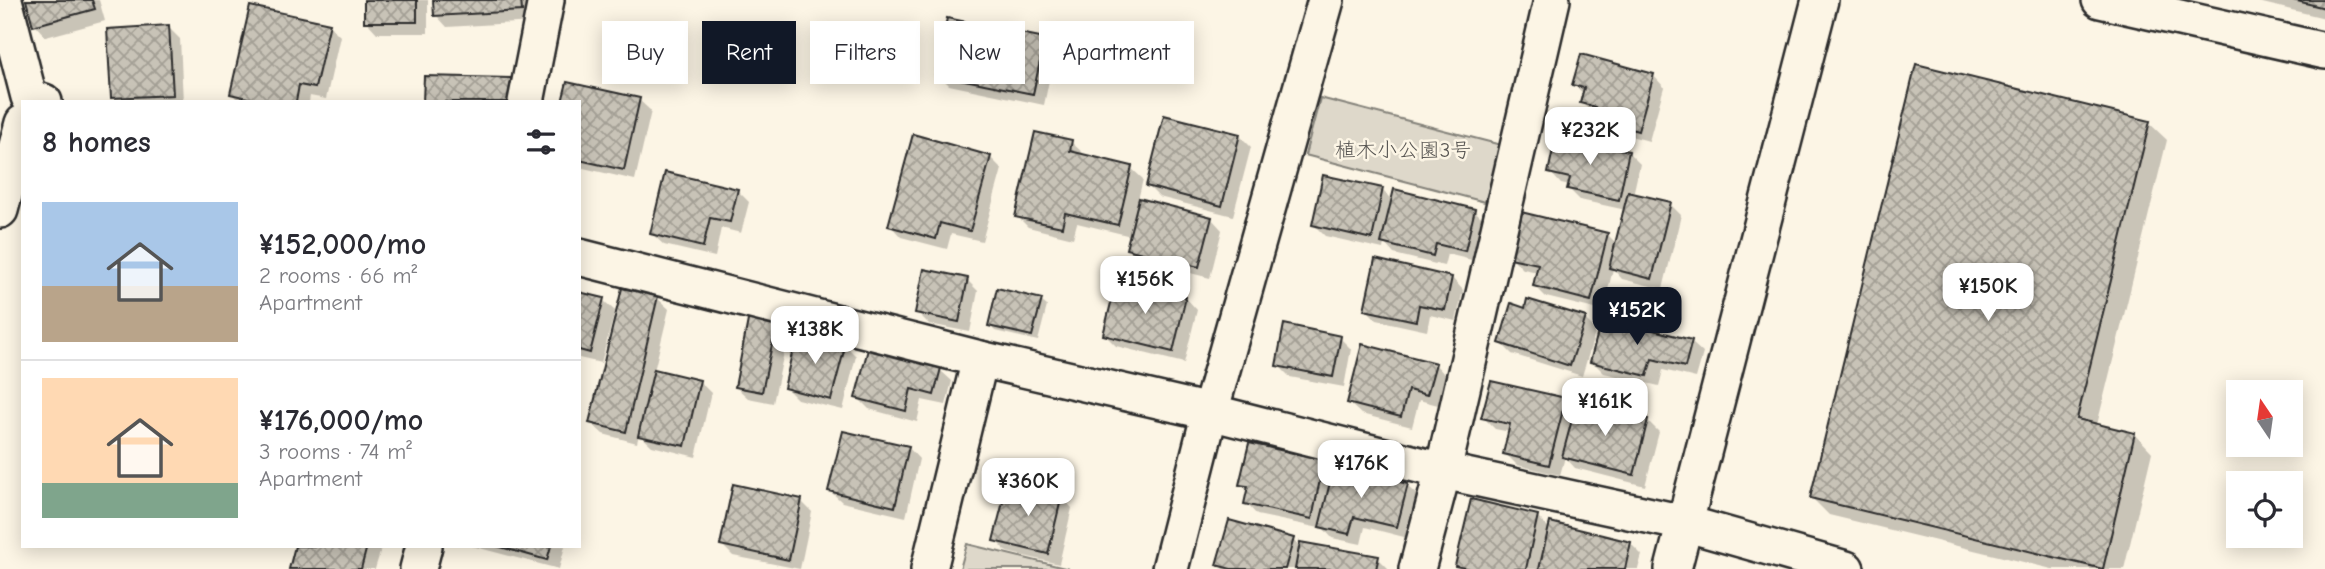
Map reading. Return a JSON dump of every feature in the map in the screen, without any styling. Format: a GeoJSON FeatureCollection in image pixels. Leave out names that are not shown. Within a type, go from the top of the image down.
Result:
{"type":"FeatureCollection","features":[{"type":"Feature","properties":{"kind":"street"},"geometry":{"type":"LineString","coordinates":[[4,0],[29,100]]}},
{"type":"Feature","properties":{"kind":"street"},"geometry":{"type":"LineString","coordinates":[[526,100],[546,0]]}},
{"type":"Feature","properties":{"kind":"street"},"geometry":{"type":"LineString","coordinates":[[1170,569],[1210,412],[1326,0]]}},
{"type":"Feature","properties":{"kind":"street"},"geometry":{"type":"LineString","coordinates":[[1417,569],[1443,471],[1552,0]]}},
{"type":"Feature","properties":{"kind":"street"},"geometry":{"type":"LineString","coordinates":[[1673,569],[1821,0]]}},
{"type":"Feature","properties":{"kind":"street"},"geometry":{"type":"LineString","coordinates":[[2100,0],[2325,51]]}},
{"type":"Feature","properties":{"kind":"street"},"geometry":{"type":"LineString","coordinates":[[0,211],[21,140]]}},
{"type":"Feature","properties":{"kind":"street"},"geometry":{"type":"LineString","coordinates":[[581,258],[980,359],[1210,412],[1443,471],[1684,523],[1846,569]]}},
{"type":"Feature","properties":{"kind":"street"},"geometry":{"type":"LineString","coordinates":[[929,569],[980,359]]}},
{"type":"Feature","properties":{"kind":"street"},"geometry":{"type":"LineString","coordinates":[[418,569],[423,548]]}},
{"type":"Feature","properties":{"kind":"green space","name":"植木小公園3号"},"geometry":{"type":"Polygon","coordinates":[[[1320,98],[1501,145],[1485,202],[1305,155],[1320,98]]]}},
{"type":"Feature","properties":{"kind":"green space"},"geometry":{"type":"Polygon","coordinates":[[[967,544],[1069,569],[960,569],[967,544]]]}},
{"type":"Feature","properties":{"kind":"building"},"geometry":{"type":"Polygon","coordinates":[[[26,0],[92,0],[95,9],[33,26],[26,0]]]}},
{"type":"Feature","properties":{"kind":"building"},"geometry":{"type":"Polygon","coordinates":[[[364,0],[417,0],[417,22],[364,22],[364,0]]]}},
{"type":"Feature","properties":{"kind":"building"},"geometry":{"type":"Polygon","coordinates":[[[433,0],[521,0],[522,11],[434,16],[433,0]]]}},
{"type":"Feature","properties":{"kind":"building"},"geometry":{"type":"Polygon","coordinates":[[[2293,0],[2325,0],[2325,8],[2293,0]]]}},
{"type":"Feature","properties":{"kind":"building"},"geometry":{"type":"Polygon","coordinates":[[[250,6],[330,23],[315,88],[299,85],[296,100],[256,100],[230,94],[250,6]]]}},
{"type":"Feature","properties":{"kind":"building"},"geometry":{"type":"Polygon","coordinates":[[[169,25],[173,95],[111,98],[107,29],[169,25]]]}},
{"type":"Feature","properties":{"kind":"building"},"geometry":{"type":"Polygon","coordinates":[[[1025,34],[1039,37],[1039,66],[1033,94],[984,84],[1025,84],[1025,34]]]}},
{"type":"Feature","properties":{"kind":"building"},"geometry":{"type":"Polygon","coordinates":[[[1581,54],[1654,74],[1638,131],[1591,118],[1595,107],[1580,103],[1584,88],[1572,85],[1581,54]]]}},
{"type":"Feature","properties":{"kind":"building"},"geometry":{"type":"Polygon","coordinates":[[[1916,64],[2150,121],[2077,419],[2135,433],[2103,569],[1810,498],[1916,64]]]}},
{"type":"Feature","properties":{"kind":"building"},"geometry":{"type":"Polygon","coordinates":[[[424,76],[511,78],[511,100],[423,100],[424,76]]]}},
{"type":"Feature","properties":{"kind":"building"},"geometry":{"type":"Polygon","coordinates":[[[567,82],[640,98],[624,170],[581,160],[581,100],[562,100],[567,82]]]}},
{"type":"Feature","properties":{"kind":"building"},"geometry":{"type":"Polygon","coordinates":[[[1164,115],[1240,134],[1222,206],[1146,186],[1164,115]]]}},
{"type":"Feature","properties":{"kind":"building"},"geometry":{"type":"Polygon","coordinates":[[[1035,132],[1072,140],[1070,151],[1132,166],[1118,225],[1065,213],[1062,227],[1015,217],[1035,132]]]}},
{"type":"Feature","properties":{"kind":"building"},"geometry":{"type":"Polygon","coordinates":[[[913,134],[991,156],[970,231],[940,223],[936,239],[888,226],[913,134]]]}},
{"type":"Feature","properties":{"kind":"building"},"geometry":{"type":"Polygon","coordinates":[[[1556,135],[1629,151],[1619,200],[1567,189],[1570,178],[1548,173],[1556,135]]]}},
{"type":"Feature","properties":{"kind":"building"},"geometry":{"type":"Polygon","coordinates":[[[665,172],[738,189],[730,222],[710,218],[703,247],[650,234],[665,172]]]}},
{"type":"Feature","properties":{"kind":"building"},"geometry":{"type":"Polygon","coordinates":[[[1323,175],[1383,188],[1372,239],[1312,225],[1323,175]]]}},
{"type":"Feature","properties":{"kind":"building"},"geometry":{"type":"Polygon","coordinates":[[[1394,189],[1475,209],[1465,251],[1436,244],[1433,256],[1381,243],[1394,189]]]}},
{"type":"Feature","properties":{"kind":"building"},"geometry":{"type":"Polygon","coordinates":[[[1628,192],[1671,202],[1652,279],[1609,268],[1628,192]]]}},
{"type":"Feature","properties":{"kind":"building"},"geometry":{"type":"Polygon","coordinates":[[[1139,198],[1212,217],[1199,267],[1126,249],[1139,198]]]}},
{"type":"Feature","properties":{"kind":"building"},"geometry":{"type":"Polygon","coordinates":[[[1521,212],[1608,233],[1591,301],[1533,286],[1538,264],[1510,258],[1521,212]]]}},
{"type":"Feature","properties":{"kind":"building"},"geometry":{"type":"Polygon","coordinates":[[[1375,259],[1452,277],[1445,310],[1419,305],[1416,321],[1364,310],[1375,259]]]}},
{"type":"Feature","properties":{"kind":"building"},"geometry":{"type":"Polygon","coordinates":[[[924,269],[968,278],[959,322],[915,313],[924,269]]]}},
{"type":"Feature","properties":{"kind":"building"},"geometry":{"type":"Polygon","coordinates":[[[1117,279],[1186,297],[1173,352],[1103,335],[1117,279]]]}},
{"type":"Feature","properties":{"kind":"building"},"geometry":{"type":"Polygon","coordinates":[[[622,288],[658,296],[626,432],[589,423],[622,288]]]}},
{"type":"Feature","properties":{"kind":"building"},"geometry":{"type":"Polygon","coordinates":[[[997,288],[1042,299],[1032,336],[988,326],[997,288]]]}},
{"type":"Feature","properties":{"kind":"building"},"geometry":{"type":"Polygon","coordinates":[[[581,292],[604,298],[590,353],[581,351],[581,292]]]}},
{"type":"Feature","properties":{"kind":"building"},"geometry":{"type":"Polygon","coordinates":[[[1527,299],[1586,317],[1570,366],[1499,343],[1511,303],[1525,308],[1527,299]]]}},
{"type":"Feature","properties":{"kind":"building"},"geometry":{"type":"Polygon","coordinates":[[[749,315],[777,321],[762,392],[735,387],[749,315]]]}},
{"type":"Feature","properties":{"kind":"building"},"geometry":{"type":"Polygon","coordinates":[[[1602,317],[1692,340],[1685,367],[1652,359],[1647,376],[1590,362],[1602,317]]]}},
{"type":"Feature","properties":{"kind":"building"},"geometry":{"type":"Polygon","coordinates":[[[1284,324],[1341,336],[1333,377],[1276,366],[1284,324]]]}},
{"type":"Feature","properties":{"kind":"building"},"geometry":{"type":"Polygon","coordinates":[[[797,332],[846,343],[831,400],[784,388],[797,332]]]}},
{"type":"Feature","properties":{"kind":"building"},"geometry":{"type":"Polygon","coordinates":[[[1362,344],[1436,363],[1427,395],[1408,390],[1401,417],[1347,403],[1362,344]]]}},
{"type":"Feature","properties":{"kind":"building"},"geometry":{"type":"Polygon","coordinates":[[[868,349],[941,368],[934,395],[911,389],[906,411],[855,398],[868,349]]]}},
{"type":"Feature","properties":{"kind":"building"},"geometry":{"type":"Polygon","coordinates":[[[654,369],[700,380],[685,446],[638,436],[654,369]]]}},
{"type":"Feature","properties":{"kind":"building"},"geometry":{"type":"Polygon","coordinates":[[[1491,381],[1566,398],[1549,465],[1503,454],[1510,424],[1481,418],[1491,381]]]}},
{"type":"Feature","properties":{"kind":"building"},"geometry":{"type":"Polygon","coordinates":[[[1577,401],[1648,419],[1634,475],[1562,457],[1577,401]]]}},
{"type":"Feature","properties":{"kind":"building"},"geometry":{"type":"Polygon","coordinates":[[[843,431],[909,446],[895,507],[828,491],[843,431]]]}},
{"type":"Feature","properties":{"kind":"building"},"geometry":{"type":"Polygon","coordinates":[[[1249,443],[1324,460],[1312,519],[1244,504],[1248,486],[1239,485],[1249,443]]]}},
{"type":"Feature","properties":{"kind":"building"},"geometry":{"type":"Polygon","coordinates":[[[1334,466],[1408,484],[1397,527],[1354,517],[1349,534],[1319,527],[1334,466]]]}},
{"type":"Feature","properties":{"kind":"building"},"geometry":{"type":"Polygon","coordinates":[[[1008,482],[1062,495],[1048,554],[993,541],[1008,482]]]}},
{"type":"Feature","properties":{"kind":"building"},"geometry":{"type":"Polygon","coordinates":[[[733,484],[802,499],[789,560],[720,545],[733,484]]]}},
{"type":"Feature","properties":{"kind":"building"},"geometry":{"type":"Polygon","coordinates":[[[1471,499],[1538,515],[1526,569],[1469,569],[1455,566],[1471,499]]]}},
{"type":"Feature","properties":{"kind":"building"},"geometry":{"type":"Polygon","coordinates":[[[1229,520],[1294,538],[1285,569],[1231,569],[1216,565],[1229,520]]]}},
{"type":"Feature","properties":{"kind":"building"},"geometry":{"type":"Polygon","coordinates":[[[1550,522],[1631,542],[1625,569],[1539,569],[1550,522]]]}},
{"type":"Feature","properties":{"kind":"building"},"geometry":{"type":"Polygon","coordinates":[[[1300,542],[1379,556],[1376,569],[1295,569],[1300,542]]]}},
{"type":"Feature","properties":{"kind":"building"},"geometry":{"type":"Polygon","coordinates":[[[294,548],[366,548],[361,569],[289,569],[294,548]]]}},
{"type":"Feature","properties":{"kind":"building"},"geometry":{"type":"Polygon","coordinates":[[[504,548],[550,548],[547,560],[504,548]]]}}]}
